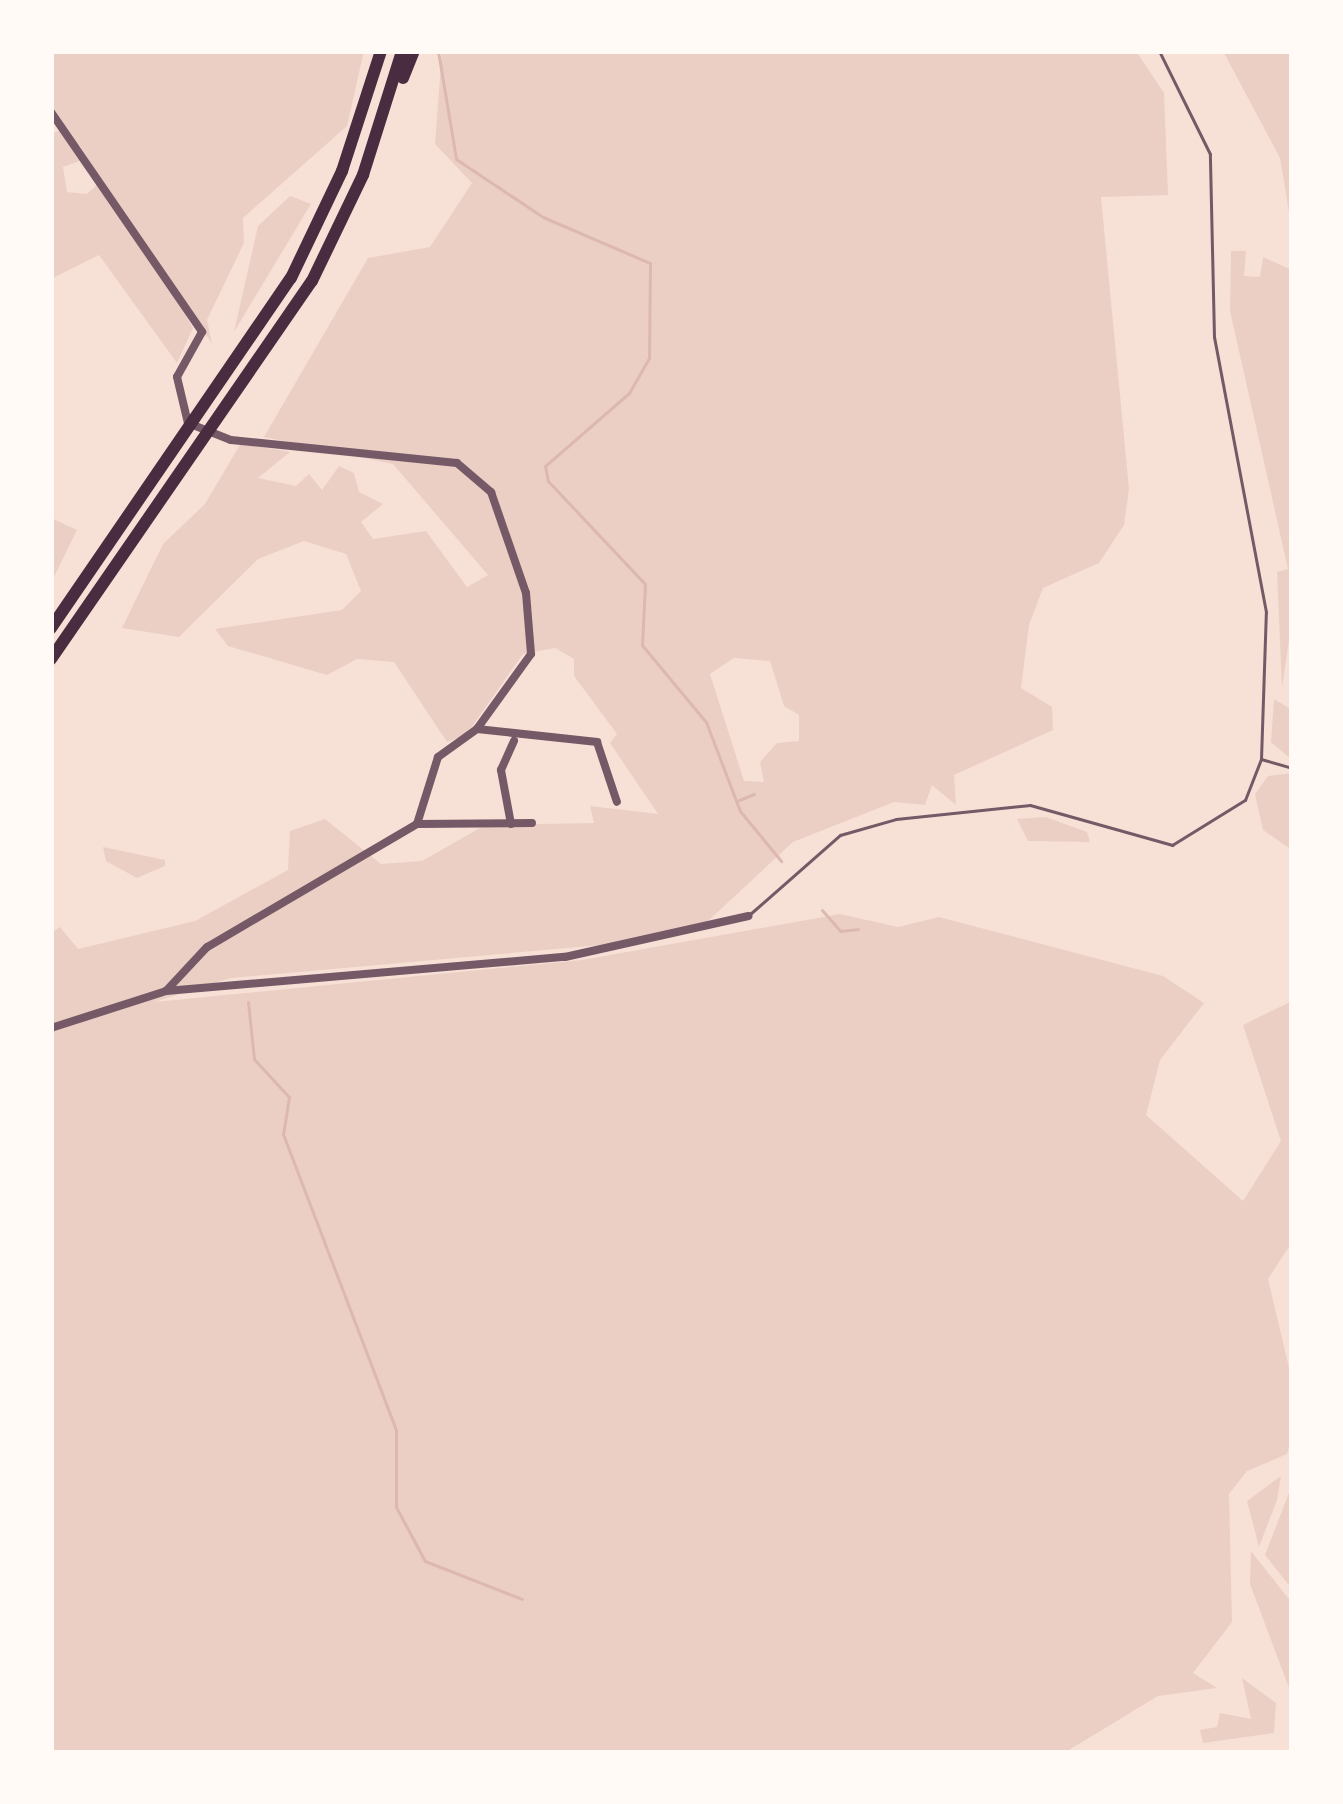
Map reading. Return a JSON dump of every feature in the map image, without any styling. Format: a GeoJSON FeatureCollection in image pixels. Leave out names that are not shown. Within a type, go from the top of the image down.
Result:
{"type":"FeatureCollection","features":[{"type":"Feature","properties":{"kind":"highway"},"geometry":{"type":"LineString","coordinates":[[51,628],[303,257],[361,123],[378,51]]}},
{"type":"Feature","properties":{"kind":"highway"},"geometry":{"type":"LineString","coordinates":[[374,146],[402,51]]}},
{"type":"Feature","properties":{"kind":"highway"},"geometry":{"type":"LineString","coordinates":[[51,659],[312,281],[414,51]]}},
{"type":"Feature","properties":{"kind":"street"},"geometry":{"type":"LineString","coordinates":[[51,112],[202,332],[177,377],[188,423],[231,440],[457,463],[491,492],[526,593],[531,654],[477,729],[438,758],[417,824]]}},
{"type":"Feature","properties":{"kind":"street"},"geometry":{"type":"LineString","coordinates":[[477,729],[514,741],[597,742],[617,802]]}},
{"type":"Feature","properties":{"kind":"street"},"geometry":{"type":"LineString","coordinates":[[511,824],[500,770],[514,741]]}},
{"type":"Feature","properties":{"kind":"street"},"geometry":{"type":"LineString","coordinates":[[166,991],[207,947],[417,824],[532,824]]}},
{"type":"Feature","properties":{"kind":"street"},"geometry":{"type":"LineString","coordinates":[[51,1028],[166,991],[586,955],[748,916]]}},
{"type":"Feature","properties":{"kind":"lane"},"geometry":{"type":"LineString","coordinates":[[748,916],[840,835],[896,819],[1030,805],[1172,845],[1245,800],[1261,759],[1266,612],[1214,337],[1210,154],[1160,51]]}},
{"type":"Feature","properties":{"kind":"lane"},"geometry":{"type":"LineString","coordinates":[[1261,759],[1292,768]]}},
{"type":"Feature","properties":{"kind":"shaded area"},"geometry":{"type":"Polygon","coordinates":[[[51,51],[364,51],[347,126],[243,218],[244,243],[207,320],[212,344],[108,188],[193,328],[177,363],[99,255],[51,279],[51,134],[66,128],[51,105],[51,51]],[[78,143],[85,159],[63,167],[67,192],[87,194],[102,180],[78,143]]]}},
{"type":"Feature","properties":{"kind":"shaded area"},"geometry":{"type":"Polygon","coordinates":[[[442,51],[1136,51],[1164,93],[1168,195],[1101,197],[1129,489],[1124,525],[1099,563],[1043,588],[1029,625],[1021,688],[1052,707],[1053,730],[954,775],[956,805],[932,785],[925,805],[894,802],[793,842],[708,921],[624,943],[231,978],[154,1002],[582,960],[840,914],[898,927],[939,917],[1163,976],[1204,1003],[1160,1060],[1146,1115],[1243,1201],[1281,1141],[1243,1025],[1292,1001],[1292,1242],[1268,1279],[1292,1380],[1292,1437],[1287,1454],[1247,1471],[1229,1494],[1232,1622],[1193,1673],[1217,1688],[1158,1696],[1064,1753],[51,1753],[51,933],[60,927],[78,949],[195,921],[288,870],[290,831],[325,819],[381,864],[422,861],[485,825],[594,823],[590,806],[658,814],[610,743],[617,734],[574,676],[574,659],[555,648],[523,654],[466,735],[447,742],[394,662],[357,659],[327,675],[228,646],[215,629],[342,610],[361,591],[346,554],[304,541],[258,559],[179,637],[122,628],[163,544],[205,504],[241,443],[290,452],[258,478],[296,486],[309,474],[322,490],[339,466],[354,473],[359,492],[383,504],[361,522],[373,539],[426,531],[467,587],[488,575],[393,464],[264,437],[368,258],[430,247],[472,183],[435,144],[442,51]],[[734,658],[710,674],[744,781],[764,782],[760,762],[777,743],[799,741],[799,715],[784,706],[770,661],[734,658]]]}},
{"type":"Feature","properties":{"kind":"shaded area"},"geometry":{"type":"Polygon","coordinates":[[[1223,51],[1292,51],[1292,230],[1280,158],[1223,51]]]}},
{"type":"Feature","properties":{"kind":"shaded area"},"geometry":{"type":"Polygon","coordinates":[[[290,196],[311,204],[234,332],[258,226],[290,196]]]}},
{"type":"Feature","properties":{"kind":"shaded area"},"geometry":{"type":"Polygon","coordinates":[[[1231,251],[1246,251],[1244,276],[1260,277],[1263,257],[1292,270],[1292,620],[1282,688],[1277,572],[1288,569],[1230,311],[1231,251]]]}},
{"type":"Feature","properties":{"kind":"shaded area"},"geometry":{"type":"Polygon","coordinates":[[[51,518],[77,530],[51,583],[51,518]]]}},
{"type":"Feature","properties":{"kind":"shaded area"},"geometry":{"type":"Polygon","coordinates":[[[1274,699],[1292,710],[1292,760],[1271,742],[1274,699]]]}},
{"type":"Feature","properties":{"kind":"shaded area"},"geometry":{"type":"Polygon","coordinates":[[[1292,773],[1292,850],[1263,830],[1255,794],[1268,776],[1292,773]]]}},
{"type":"Feature","properties":{"kind":"shaded area"},"geometry":{"type":"Polygon","coordinates":[[[1046,817],[1087,832],[1090,842],[1028,841],[1017,819],[1046,817]]]}},
{"type":"Feature","properties":{"kind":"shaded area"},"geometry":{"type":"Polygon","coordinates":[[[103,847],[165,860],[165,866],[137,878],[106,861],[103,847]]]}},
{"type":"Feature","properties":{"kind":"shaded area"},"geometry":{"type":"Polygon","coordinates":[[[1281,1476],[1277,1500],[1259,1547],[1247,1501],[1281,1476]]]}},
{"type":"Feature","properties":{"kind":"shaded area"},"geometry":{"type":"Polygon","coordinates":[[[1292,1485],[1292,1589],[1265,1555],[1292,1485]]]}},
{"type":"Feature","properties":{"kind":"shaded area"},"geometry":{"type":"Polygon","coordinates":[[[1251,1551],[1292,1603],[1292,1696],[1250,1584],[1251,1551]]]}},
{"type":"Feature","properties":{"kind":"shaded area"},"geometry":{"type":"Polygon","coordinates":[[[1242,1678],[1276,1703],[1274,1733],[1203,1743],[1200,1730],[1217,1727],[1220,1713],[1251,1719],[1242,1678]]]}},
{"type":"Feature","properties":{"kind":"waterway"},"geometry":{"type":"LineString","coordinates":[[438,51],[456,159],[543,217],[650,263],[649,358],[629,393],[545,466],[548,481],[645,584],[642,645],[706,722],[740,811],[781,861]]}},
{"type":"Feature","properties":{"kind":"waterway"},"geometry":{"type":"LineString","coordinates":[[739,800],[754,794]]}},
{"type":"Feature","properties":{"kind":"waterway"},"geometry":{"type":"LineString","coordinates":[[822,910],[840,931],[858,929]]}},
{"type":"Feature","properties":{"kind":"waterway"},"geometry":{"type":"LineString","coordinates":[[248,1002],[254,1059],[289,1097],[283,1134],[396,1430],[396,1507],[425,1561],[522,1599]]}}]}
